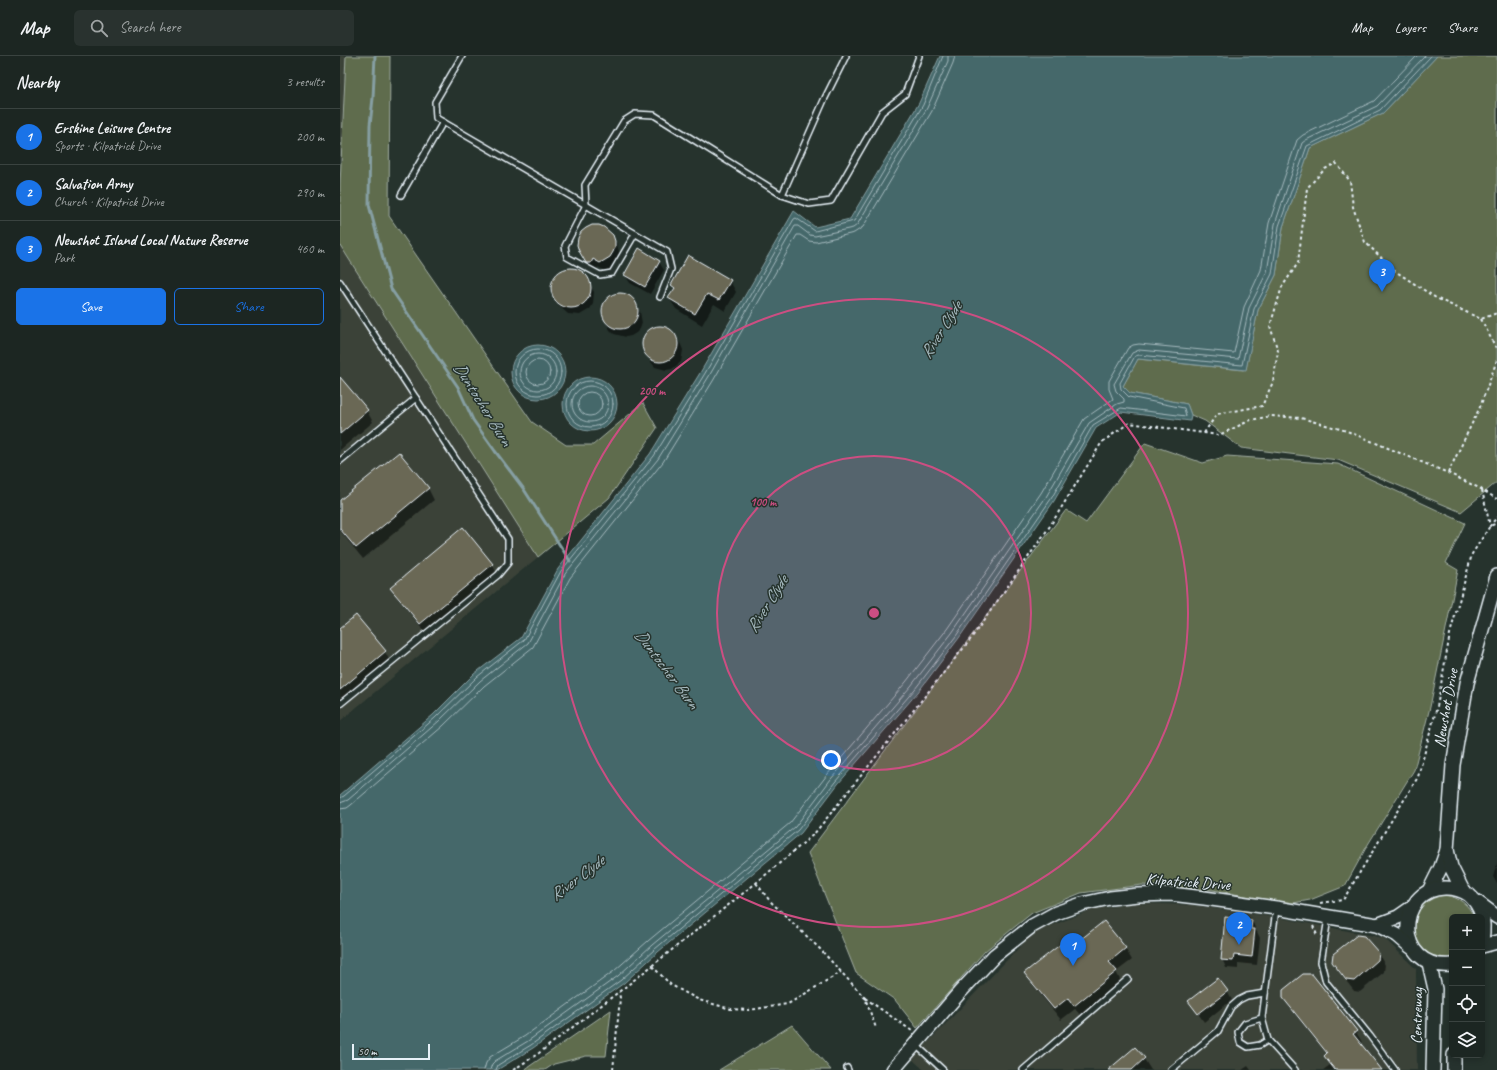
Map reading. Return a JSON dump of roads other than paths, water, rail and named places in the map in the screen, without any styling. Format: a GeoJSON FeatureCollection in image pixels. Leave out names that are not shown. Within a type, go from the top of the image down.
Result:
{"type":"FeatureCollection","features":[{"type":"Feature","properties":{"kind":"street","name":"Newshot Drive"},"geometry":{"type":"LineString","coordinates":[[1412,908],[1429,891],[1441,867],[1447,850],[1454,765],[1463,698],[1475,650],[1497,576]]}},
{"type":"Feature","properties":{"kind":"street","name":"Newshot Drive"},"geometry":{"type":"LineString","coordinates":[[1447,850],[1451,867],[1463,891]]}},
{"type":"Feature","properties":{"kind":"street"},"geometry":{"type":"LineString","coordinates":[[1429,891],[1436,888],[1449,888],[1463,891],[1497,918]]}},
{"type":"Feature","properties":{"kind":"street","name":"Kilpatrick Drive"},"geometry":{"type":"LineString","coordinates":[[893,1070],[960,992],[995,955],[1032,926],[1056,913],[1082,904],[1110,898],[1171,894],[1276,908],[1377,925],[1397,935],[1429,963]]}},
{"type":"Feature","properties":{"kind":"street"},"geometry":{"type":"LineString","coordinates":[[1474,900],[1481,914]]}},
{"type":"Feature","properties":{"kind":"street"},"geometry":{"type":"LineString","coordinates":[[1377,925],[1398,917],[1412,908]]}},
{"type":"Feature","properties":{"kind":"street"},"geometry":{"type":"LineString","coordinates":[[1411,947],[1407,927],[1408,917],[1412,908]]}},
{"type":"Feature","properties":{"kind":"street"},"geometry":{"type":"LineString","coordinates":[[1485,945],[1497,942]]}},
{"type":"Feature","properties":{"kind":"street"},"geometry":{"type":"LineString","coordinates":[[1429,963],[1449,965]]}},
{"type":"Feature","properties":{"kind":"street","name":"Centreway"},"geometry":{"type":"LineString","coordinates":[[1429,963],[1435,989],[1433,1070]]}},
{"type":"Feature","properties":{"kind":"street"},"geometry":{"type":"LineString","coordinates":[[1454,1058],[1454,1070]]}},
{"type":"Feature","properties":{"kind":"lane"},"geometry":{"type":"LineString","coordinates":[[462,56],[435,102],[436,118],[667,252],[670,269],[660,297]]}},
{"type":"Feature","properties":{"kind":"lane"},"geometry":{"type":"LineString","coordinates":[[782,195],[824,100],[846,56]]}},
{"type":"Feature","properties":{"kind":"lane"},"geometry":{"type":"LineString","coordinates":[[635,234],[612,273],[600,275],[567,258],[565,246],[586,205],[585,185],[624,120],[635,114],[654,115],[782,195],[809,204],[831,201],[882,112],[905,94],[919,56]]}},
{"type":"Feature","properties":{"kind":"lane"},"geometry":{"type":"LineString","coordinates":[[401,195],[443,122]]}},
{"type":"Feature","properties":{"kind":"lane"},"geometry":{"type":"LineString","coordinates":[[340,282],[508,539],[508,563],[498,574],[340,704]]}},
{"type":"Feature","properties":{"kind":"lane"},"geometry":{"type":"LineString","coordinates":[[340,461],[416,398]]}},
{"type":"Feature","properties":{"kind":"lane"},"geometry":{"type":"LineString","coordinates":[[1276,908],[1262,1018],[1268,1040],[1295,1070]]}},
{"type":"Feature","properties":{"kind":"lane"},"geometry":{"type":"LineString","coordinates":[[1328,917],[1321,962],[1326,982],[1385,1055],[1395,1070]]}},
{"type":"Feature","properties":{"kind":"lane"},"geometry":{"type":"LineString","coordinates":[[1023,1070],[1128,978]]}},
{"type":"Feature","properties":{"kind":"lane"},"geometry":{"type":"LineString","coordinates":[[1171,1070],[1218,1031],[1231,1007],[1239,1000],[1248,996],[1265,993]]}},
{"type":"Feature","properties":{"kind":"lane"},"geometry":{"type":"LineString","coordinates":[[1262,1018],[1245,1023],[1238,1032],[1240,1042],[1248,1047],[1260,1045],[1268,1040]]}},
{"type":"Feature","properties":{"kind":"lane"},"geometry":{"type":"LineString","coordinates":[[918,1041],[943,1070]]}},
{"type":"Feature","properties":{"kind":"water","name":"River Clyde"},"geometry":{"type":"Polygon","coordinates":[[[940,56],[1437,56],[1383,113],[1310,148],[1283,227],[1276,275],[1258,310],[1246,370],[1138,359],[1123,386],[1130,393],[1187,404],[1191,415],[1190,421],[1121,412],[1096,428],[1054,501],[959,638],[918,692],[838,784],[801,833],[658,952],[624,983],[533,1048],[497,1070],[340,1070],[340,795],[433,715],[474,674],[521,638],[558,569],[650,454],[700,373],[794,211],[815,227],[850,219],[919,103],[940,56]]]}},
{"type":"Feature","properties":{"kind":"water"},"geometry":{"type":"Polygon","coordinates":[[[538,345],[548,347],[557,353],[563,362],[565,372],[563,382],[557,391],[548,397],[538,399],[528,397],[519,391],[513,382],[511,372],[513,362],[519,353],[528,347],[538,345]]]}},
{"type":"Feature","properties":{"kind":"water"},"geometry":{"type":"Polygon","coordinates":[[[590,377],[600,379],[609,385],[615,394],[617,404],[615,414],[609,423],[600,429],[590,431],[580,429],[571,423],[565,414],[563,404],[565,394],[571,385],[580,379],[590,377]]]}},
{"type":"Feature","properties":{"kind":"waterway","name":"Duntocher Burn"},"geometry":{"type":"LineString","coordinates":[[375,56],[370,125],[369,205],[391,289],[458,387],[473,420],[523,488],[570,561]]}},
{"type":"Feature","properties":{"kind":"place","name":"Newshot Island Local Nature Reserve"},"geometry":{"type":"Point","coordinates":[1382,292]}},
{"type":"Feature","properties":{"kind":"place","name":"Salvation Army"},"geometry":{"type":"Point","coordinates":[1239,945]}},
{"type":"Feature","properties":{"kind":"place","name":"Erskine Leisure Centre"},"geometry":{"type":"Point","coordinates":[1073,966]}}]}
